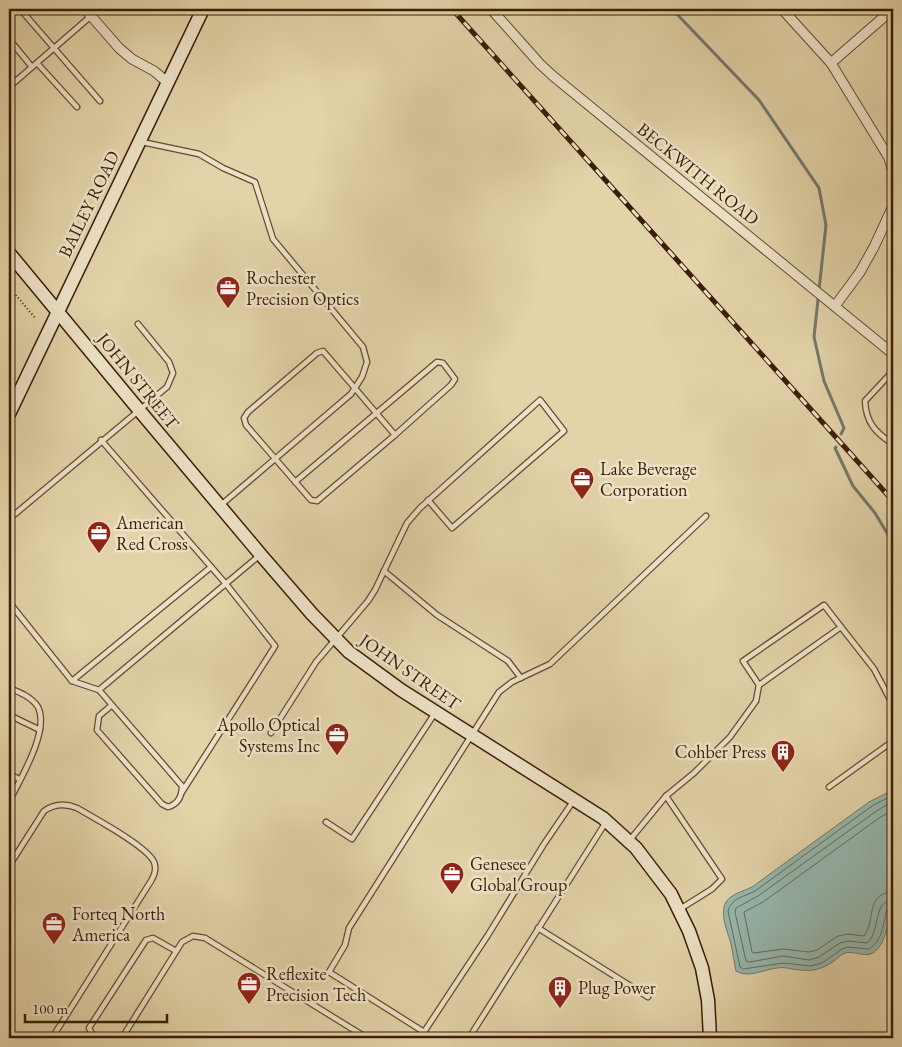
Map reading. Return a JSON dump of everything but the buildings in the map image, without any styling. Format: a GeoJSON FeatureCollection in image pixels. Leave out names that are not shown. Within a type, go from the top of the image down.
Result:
{"type":"FeatureCollection","features":[{"type":"Feature","properties":{"kind":"street","name":"BAILEY ROAD"},"geometry":{"type":"LineString","coordinates":[[9,414],[203,9]]}},
{"type":"Feature","properties":{"kind":"street","name":"BECKWITH ROAD"},"geometry":{"type":"LineString","coordinates":[[491,9],[553,76],[893,354]]}},
{"type":"Feature","properties":{"kind":"street"},"geometry":{"type":"LineString","coordinates":[[782,9],[830,63],[889,158],[893,172]]}},
{"type":"Feature","properties":{"kind":"street"},"geometry":{"type":"LineString","coordinates":[[830,63],[893,9]]}},
{"type":"Feature","properties":{"kind":"street"},"geometry":{"type":"LineString","coordinates":[[88,12],[118,48],[132,59],[154,71],[167,82]]}},
{"type":"Feature","properties":{"kind":"street"},"geometry":{"type":"LineString","coordinates":[[835,306],[860,272],[893,206]]}},
{"type":"Feature","properties":{"kind":"street","name":"JOHN STREET"},"geometry":{"type":"LineString","coordinates":[[9,252],[261,555],[349,652],[372,670],[606,821],[629,840],[652,867],[671,894],[689,931],[702,968],[708,1000],[710,1038]]}},
{"type":"Feature","properties":{"kind":"lane"},"geometry":{"type":"LineString","coordinates":[[20,9],[100,101]]}},
{"type":"Feature","properties":{"kind":"lane"},"geometry":{"type":"LineString","coordinates":[[9,78],[11,85],[53,48],[88,12]]}},
{"type":"Feature","properties":{"kind":"lane"},"geometry":{"type":"LineString","coordinates":[[9,39],[32,66]]}},
{"type":"Feature","properties":{"kind":"lane"},"geometry":{"type":"LineString","coordinates":[[37,63],[77,107]]}},
{"type":"Feature","properties":{"kind":"lane"},"geometry":{"type":"LineString","coordinates":[[139,141],[199,154],[224,168],[256,182],[273,239],[362,347],[367,362],[362,377],[351,394],[220,506]]}},
{"type":"Feature","properties":{"kind":"lane"},"geometry":{"type":"LineString","coordinates":[[9,519],[101,440],[167,387],[173,373],[169,362],[138,324]]}},
{"type":"Feature","properties":{"kind":"lane"},"geometry":{"type":"LineString","coordinates":[[295,482],[377,413],[437,362],[443,363],[455,379],[452,385],[395,435],[317,501],[311,500],[295,482],[246,426],[244,418],[248,412],[317,353],[323,351],[355,387],[377,413],[395,435]]}},
{"type":"Feature","properties":{"kind":"lane"},"geometry":{"type":"LineString","coordinates":[[893,370],[865,401],[866,413],[873,428],[893,444]]}},
{"type":"Feature","properties":{"kind":"lane"},"geometry":{"type":"LineString","coordinates":[[271,734],[316,662],[375,590],[407,523],[428,500],[540,400],[564,431],[452,528],[428,500]]}},
{"type":"Feature","properties":{"kind":"lane"},"geometry":{"type":"LineString","coordinates":[[101,440],[211,566],[275,646],[182,792]]}},
{"type":"Feature","properties":{"kind":"lane"},"geometry":{"type":"LineString","coordinates":[[574,800],[424,1032],[329,972],[345,945],[349,928],[499,692],[512,682],[550,664],[706,516]]}},
{"type":"Feature","properties":{"kind":"lane"},"geometry":{"type":"LineString","coordinates":[[99,690],[261,555]]}},
{"type":"Feature","properties":{"kind":"lane"},"geometry":{"type":"LineString","coordinates":[[72,680],[211,566]]}},
{"type":"Feature","properties":{"kind":"lane"},"geometry":{"type":"LineString","coordinates":[[384,571],[437,615],[508,661],[521,678]]}},
{"type":"Feature","properties":{"kind":"lane"},"geometry":{"type":"LineString","coordinates":[[9,602],[72,680],[99,690],[112,705],[182,786],[180,800],[173,806],[168,807],[162,804],[97,730],[99,716],[112,705]]}},
{"type":"Feature","properties":{"kind":"lane"},"geometry":{"type":"LineString","coordinates":[[759,685],[743,661],[824,605],[874,669],[893,705]]}},
{"type":"Feature","properties":{"kind":"lane"},"geometry":{"type":"LineString","coordinates":[[629,840],[666,796],[694,773],[730,737],[756,700],[759,685],[841,627]]}},
{"type":"Feature","properties":{"kind":"lane"},"geometry":{"type":"LineString","coordinates":[[9,688],[23,694],[37,706],[42,720],[39,738],[9,802]]}},
{"type":"Feature","properties":{"kind":"lane"},"geometry":{"type":"LineString","coordinates":[[326,822],[352,839],[436,712]]}},
{"type":"Feature","properties":{"kind":"lane"},"geometry":{"type":"LineString","coordinates":[[9,715],[40,730]]}},
{"type":"Feature","properties":{"kind":"lane"},"geometry":{"type":"LineString","coordinates":[[829,787],[893,740]]}},
{"type":"Feature","properties":{"kind":"lane"},"geometry":{"type":"LineString","coordinates":[[9,774],[20,779]]}},
{"type":"Feature","properties":{"kind":"lane"},"geometry":{"type":"LineString","coordinates":[[666,796],[722,879],[712,889],[679,910]]}},
{"type":"Feature","properties":{"kind":"lane"},"geometry":{"type":"LineString","coordinates":[[9,866],[44,811],[49,807],[66,804],[77,808],[145,850],[156,868],[151,882],[52,1038]]}},
{"type":"Feature","properties":{"kind":"lane"},"geometry":{"type":"LineString","coordinates":[[469,1038],[606,821]]}},
{"type":"Feature","properties":{"kind":"lane"},"geometry":{"type":"LineString","coordinates":[[538,928],[648,997]]}},
{"type":"Feature","properties":{"kind":"lane"},"geometry":{"type":"LineString","coordinates":[[122,1038],[182,942],[193,936],[205,938],[367,1038]]}},
{"type":"Feature","properties":{"kind":"lane"},"geometry":{"type":"LineString","coordinates":[[98,1038],[92,1034],[89,1028],[146,940],[153,938],[176,951]]}},
{"type":"Feature","properties":{"kind":"path"},"geometry":{"type":"LineString","coordinates":[[9,287],[36,319]]}},
{"type":"Feature","properties":{"kind":"water"},"geometry":{"type":"Polygon","coordinates":[[[893,790],[894,877],[892,902],[888,925],[882,942],[873,953],[866,955],[847,953],[841,955],[828,965],[812,970],[774,968],[748,974],[736,971],[723,912],[728,899],[752,887],[869,802],[893,790]]]}},
{"type":"Feature","properties":{"kind":"waterway"},"geometry":{"type":"LineString","coordinates":[[672,9],[759,100],[819,188],[826,225],[814,337],[824,381],[844,428],[841,434]]}},
{"type":"Feature","properties":{"kind":"waterway"},"geometry":{"type":"LineString","coordinates":[[836,447],[853,486],[875,513],[893,543]]}},
{"type":"Feature","properties":{"kind":"railway"},"geometry":{"type":"LineString","coordinates":[[452,9],[893,501]]}},
{"type":"Feature","properties":{"kind":"place","name":"Rochester Precision Optics"},"geometry":{"type":"Point","coordinates":[228,309]}},
{"type":"Feature","properties":{"kind":"place","name":"Lake Beverage Corporation"},"geometry":{"type":"Point","coordinates":[582,500]}},
{"type":"Feature","properties":{"kind":"place","name":"American Red Cross"},"geometry":{"type":"Point","coordinates":[99,554]}},
{"type":"Feature","properties":{"kind":"place","name":"Apollo Optical Systems Inc"},"geometry":{"type":"Point","coordinates":[337,756]}},
{"type":"Feature","properties":{"kind":"place","name":"Cohber Press"},"geometry":{"type":"Point","coordinates":[783,773]}},
{"type":"Feature","properties":{"kind":"place","name":"Genesee Global Group"},"geometry":{"type":"Point","coordinates":[452,895]}},
{"type":"Feature","properties":{"kind":"place","name":"Forteq North America"},"geometry":{"type":"Point","coordinates":[54,945]}},
{"type":"Feature","properties":{"kind":"place","name":"Reflexite Precision Tech"},"geometry":{"type":"Point","coordinates":[249,1005]}},
{"type":"Feature","properties":{"kind":"place","name":"Plug Power"},"geometry":{"type":"Point","coordinates":[560,1009]}}]}
